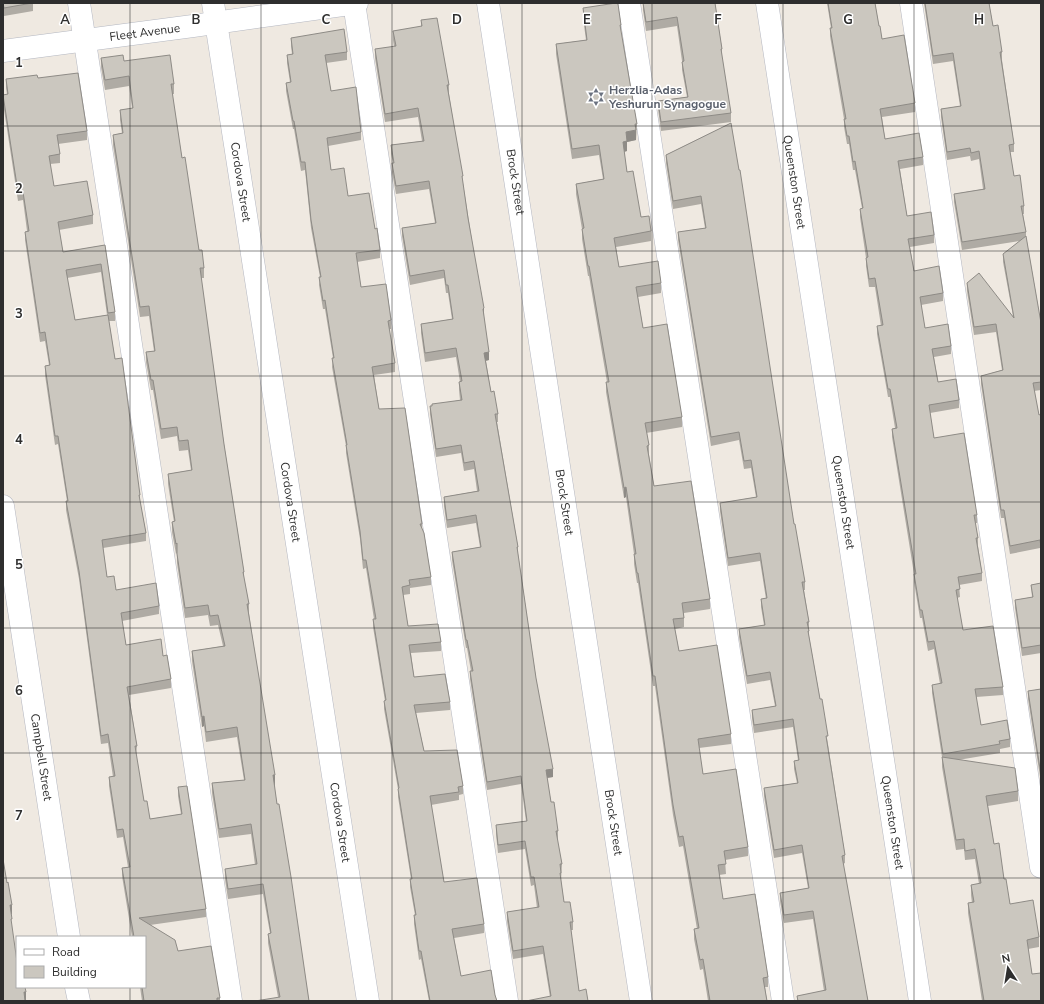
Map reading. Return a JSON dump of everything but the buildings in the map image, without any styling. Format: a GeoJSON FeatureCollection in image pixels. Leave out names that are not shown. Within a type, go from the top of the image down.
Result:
{"type":"FeatureCollection","features":[{"type":"Feature","properties":{"kind":"street"},"geometry":{"type":"LineString","coordinates":[[79,3],[231,1001]]}},
{"type":"Feature","properties":{"kind":"street"},"geometry":{"type":"LineString","coordinates":[[354,3],[507,1001]]}},
{"type":"Feature","properties":{"kind":"street","name":"Fleet Avenue"},"geometry":{"type":"LineString","coordinates":[[3,51],[85,40],[214,13],[357,3]]}},
{"type":"Feature","properties":{"kind":"street","name":"Brock Street"},"geometry":{"type":"LineString","coordinates":[[488,3],[641,1001]]}},
{"type":"Feature","properties":{"kind":"street"},"geometry":{"type":"LineString","coordinates":[[629,3],[783,1001]]}},
{"type":"Feature","properties":{"kind":"street","name":"Queenston Street"},"geometry":{"type":"LineString","coordinates":[[767,3],[920,1001]]}},
{"type":"Feature","properties":{"kind":"street"},"geometry":{"type":"LineString","coordinates":[[911,3],[1041,867]]}},
{"type":"Feature","properties":{"kind":"street","name":"Cordova Street"},"geometry":{"type":"LineString","coordinates":[[214,13],[368,1001]]}},
{"type":"Feature","properties":{"kind":"street","name":"Campbell Street"},"geometry":{"type":"LineString","coordinates":[[3,506],[69,936]]}},
{"type":"Feature","properties":{"kind":"street"},"geometry":{"type":"LineString","coordinates":[[76,988],[79,1001]]}},
{"type":"Feature","properties":{"kind":"place","name":"Herzlia-Adas Yeshurun Synagogue"},"geometry":{"type":"Point","coordinates":[596,97]}}]}
